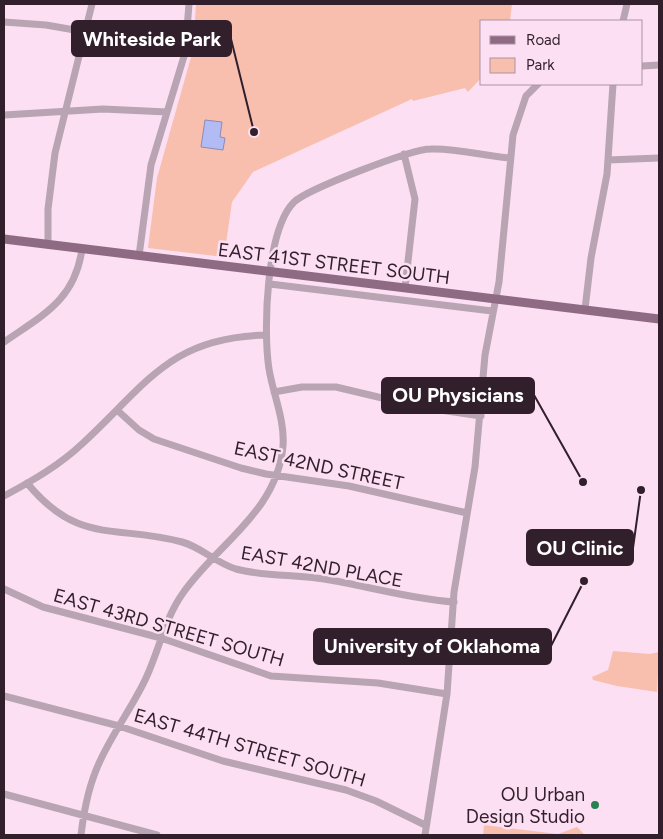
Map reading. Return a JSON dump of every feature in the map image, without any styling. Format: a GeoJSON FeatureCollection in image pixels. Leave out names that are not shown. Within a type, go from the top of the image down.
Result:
{"type":"FeatureCollection","features":[{"type":"Feature","properties":{"kind":"main road","name":"EAST 41ST STREET SOUTH"},"geometry":{"type":"LineString","coordinates":[[4,239],[659,319]]}},
{"type":"Feature","properties":{"kind":"street"},"geometry":{"type":"LineString","coordinates":[[48,245],[51,178],[64,112],[92,4]]}},
{"type":"Feature","properties":{"kind":"street"},"geometry":{"type":"LineString","coordinates":[[139,256],[151,165],[185,54],[189,4]]}},
{"type":"Feature","properties":{"kind":"street"},"geometry":{"type":"LineString","coordinates":[[623,20],[627,4]]}},
{"type":"Feature","properties":{"kind":"street"},"geometry":{"type":"LineString","coordinates":[[4,22],[46,25],[86,32]]}},
{"type":"Feature","properties":{"kind":"street"},"geometry":{"type":"LineString","coordinates":[[643,66],[659,65]]}},
{"type":"Feature","properties":{"kind":"street"},"geometry":{"type":"LineString","coordinates":[[425,835],[425,824],[447,694],[454,602],[475,467],[485,355],[495,299],[510,158],[521,106],[526,96],[537,85]]}},
{"type":"Feature","properties":{"kind":"street"},"geometry":{"type":"LineString","coordinates":[[585,309],[608,160],[614,85]]}},
{"type":"Feature","properties":{"kind":"street"},"geometry":{"type":"LineString","coordinates":[[4,115],[121,109],[167,112]]}},
{"type":"Feature","properties":{"kind":"street"},"geometry":{"type":"LineString","coordinates":[[81,835],[94,774],[146,677],[175,604],[214,557],[257,512],[277,476],[283,437],[274,392],[266,334],[271,271],[281,219],[294,202],[301,197],[404,154],[418,150],[440,149],[510,158]]}},
{"type":"Feature","properties":{"kind":"street"},"geometry":{"type":"LineString","coordinates":[[404,154],[414,199],[406,288]]}},
{"type":"Feature","properties":{"kind":"street"},"geometry":{"type":"LineString","coordinates":[[608,160],[659,158]]}},
{"type":"Feature","properties":{"kind":"street"},"geometry":{"type":"LineString","coordinates":[[4,342],[43,315],[66,294],[77,271],[82,249]]}},
{"type":"Feature","properties":{"kind":"street","name":"EAST 41ST STREET SOUTH"},"geometry":{"type":"LineString","coordinates":[[270,284],[492,311]]}},
{"type":"Feature","properties":{"kind":"street"},"geometry":{"type":"LineString","coordinates":[[4,496],[27,483],[82,444],[156,371],[186,352],[208,343],[239,336],[266,334]]}},
{"type":"Feature","properties":{"kind":"street"},"geometry":{"type":"LineString","coordinates":[[274,392],[302,387],[336,387],[420,407],[481,416]]}},
{"type":"Feature","properties":{"kind":"street","name":"EAST 42ND STREET"},"geometry":{"type":"LineString","coordinates":[[116,410],[139,430],[154,438],[242,468],[277,476],[356,488],[467,513]]}},
{"type":"Feature","properties":{"kind":"street","name":"EAST 42ND PLACE"},"geometry":{"type":"LineString","coordinates":[[27,483],[53,509],[85,526],[107,532],[183,542],[233,568],[330,580],[404,596],[454,602]]}},
{"type":"Feature","properties":{"kind":"street","name":"EAST 43RD STREET SOUTH"},"geometry":{"type":"LineString","coordinates":[[4,589],[43,607],[161,638],[271,676],[378,683],[447,694]]}},
{"type":"Feature","properties":{"kind":"street","name":"EAST 44TH STREET SOUTH"},"geometry":{"type":"LineString","coordinates":[[4,696],[119,726],[223,760],[346,790],[376,801],[425,824]]}},
{"type":"Feature","properties":{"kind":"street"},"geometry":{"type":"LineString","coordinates":[[4,794],[157,835]]}},
{"type":"Feature","properties":{"kind":"green space"},"geometry":{"type":"Polygon","coordinates":[[[196,4],[512,4],[510,20],[480,20],[480,79],[468,92],[465,88],[413,101],[412,99],[253,172],[232,202],[224,257],[148,248],[157,178],[193,50],[196,4]]]}},
{"type":"Feature","properties":{"kind":"green space"},"geometry":{"type":"Polygon","coordinates":[[[613,651],[650,654],[659,652],[657,692],[593,680],[592,677],[608,670],[613,651]]]}},
{"type":"Feature","properties":{"kind":"green space"},"geometry":{"type":"Polygon","coordinates":[[[484,825],[558,834],[577,827],[585,835],[483,835],[484,825]]]}},
{"type":"Feature","properties":{"kind":"water"},"geometry":{"type":"Polygon","coordinates":[[[205,120],[222,122],[220,137],[225,138],[223,150],[201,147],[205,120]]]}},
{"type":"Feature","properties":{"kind":"place","name":"Whiteside Park"},"geometry":{"type":"Point","coordinates":[254,132]}},
{"type":"Feature","properties":{"kind":"place","name":"OU Physicians"},"geometry":{"type":"Point","coordinates":[583,482]}},
{"type":"Feature","properties":{"kind":"place","name":"OU Clinic"},"geometry":{"type":"Point","coordinates":[641,490]}},
{"type":"Feature","properties":{"kind":"place","name":"University of Oklahoma"},"geometry":{"type":"Point","coordinates":[584,581]}},
{"type":"Feature","properties":{"kind":"place","name":"OU Urban Design Studio"},"geometry":{"type":"Point","coordinates":[595,805]}}]}
